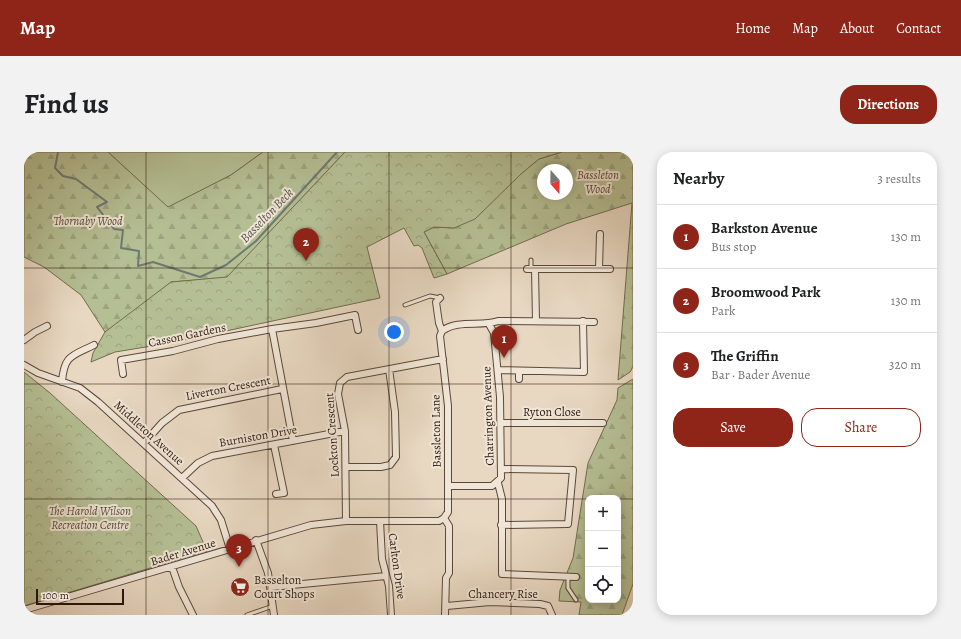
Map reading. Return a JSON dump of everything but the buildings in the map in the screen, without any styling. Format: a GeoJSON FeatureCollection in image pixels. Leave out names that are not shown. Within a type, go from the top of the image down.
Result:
{"type":"FeatureCollection","features":[{"type":"Feature","properties":{"kind":"street"},"geometry":{"type":"LineString","coordinates":[[599,269],[600,234]]}},
{"type":"Feature","properties":{"kind":"street"},"geometry":{"type":"LineString","coordinates":[[536,321],[531,269],[610,269]]}},
{"type":"Feature","properties":{"kind":"street","name":"Bassleton Lane"},"geometry":{"type":"LineString","coordinates":[[440,298],[436,302],[439,323],[442,331],[440,336],[448,406],[448,512],[444,518],[449,526],[445,564],[447,575],[447,606],[445,615]]}},
{"type":"Feature","properties":{"kind":"street","name":"Casson Gardens"},"geometry":{"type":"LineString","coordinates":[[123,374],[121,360],[173,351],[218,339],[355,315],[358,330]]}},
{"type":"Feature","properties":{"kind":"street"},"geometry":{"type":"LineString","coordinates":[[442,331],[449,326],[482,322],[489,324],[498,321],[594,322]]}},
{"type":"Feature","properties":{"kind":"street"},"geometry":{"type":"LineString","coordinates":[[498,370],[584,372],[583,322]]}},
{"type":"Feature","properties":{"kind":"street","name":"Charrington Avenue"},"geometry":{"type":"LineString","coordinates":[[448,486],[492,486],[498,483],[501,478],[502,423],[498,370],[494,333],[489,324]]}},
{"type":"Feature","properties":{"kind":"street"},"geometry":{"type":"LineString","coordinates":[[24,340],[47,326]]}},
{"type":"Feature","properties":{"kind":"street"},"geometry":{"type":"LineString","coordinates":[[272,329],[282,389],[293,441]]}},
{"type":"Feature","properties":{"kind":"street"},"geometry":{"type":"LineString","coordinates":[[62,382],[63,366],[70,357],[94,345]]}},
{"type":"Feature","properties":{"kind":"street","name":"Lockton Crescent"},"geometry":{"type":"LineString","coordinates":[[346,521],[345,431],[338,394],[340,383],[347,377],[443,359]]}},
{"type":"Feature","properties":{"kind":"street","name":"Middleton Avenue"},"geometry":{"type":"LineString","coordinates":[[24,365],[38,373],[80,388],[144,443],[212,506],[221,520],[230,549]]}},
{"type":"Feature","properties":{"kind":"street"},"geometry":{"type":"LineString","coordinates":[[346,467],[380,467],[390,465],[396,457],[395,412],[389,369]]}},
{"type":"Feature","properties":{"kind":"street"},"geometry":{"type":"LineString","coordinates":[[519,371],[519,379]]}},
{"type":"Feature","properties":{"kind":"street","name":"Liverton Crescent"},"geometry":{"type":"LineString","coordinates":[[144,443],[162,423],[179,410],[282,389]]}},
{"type":"Feature","properties":{"kind":"street","name":"Ryton Close"},"geometry":{"type":"LineString","coordinates":[[502,423],[603,423]]}},
{"type":"Feature","properties":{"kind":"street","name":"Burniston Drive"},"geometry":{"type":"LineString","coordinates":[[182,478],[198,463],[212,456],[345,431]]}},
{"type":"Feature","properties":{"kind":"street"},"geometry":{"type":"LineString","coordinates":[[274,445],[284,493],[276,494]]}},
{"type":"Feature","properties":{"kind":"street"},"geometry":{"type":"LineString","coordinates":[[501,525],[568,524],[573,470],[502,469]]}},
{"type":"Feature","properties":{"kind":"street","name":"Charrington Avenue"},"geometry":{"type":"LineString","coordinates":[[498,483],[502,499],[502,574],[576,577]]}},
{"type":"Feature","properties":{"kind":"street","name":"Bader Avenue"},"geometry":{"type":"LineString","coordinates":[[24,610],[172,567],[256,540],[311,525],[346,521],[439,520],[444,518]]}},
{"type":"Feature","properties":{"kind":"street","name":"Carlton Drive"},"geometry":{"type":"LineString","coordinates":[[380,521],[382,559],[390,586],[391,615]]}},
{"type":"Feature","properties":{"kind":"street"},"geometry":{"type":"LineString","coordinates":[[256,540],[268,573],[274,615]]}},
{"type":"Feature","properties":{"kind":"street"},"geometry":{"type":"LineString","coordinates":[[172,567],[179,587],[193,615]]}},
{"type":"Feature","properties":{"kind":"street"},"geometry":{"type":"LineString","coordinates":[[270,587],[386,576]]}},
{"type":"Feature","properties":{"kind":"street","name":"Chancery Rise"},"geometry":{"type":"LineString","coordinates":[[447,606],[490,602],[540,604],[548,606],[552,615]]}},
{"type":"Feature","properties":{"kind":"lane"},"geometry":{"type":"LineString","coordinates":[[531,260],[531,269]]}},
{"type":"Feature","properties":{"kind":"lane"},"geometry":{"type":"LineString","coordinates":[[405,304],[430,296],[440,298]]}},
{"type":"Feature","properties":{"kind":"lane"},"geometry":{"type":"LineString","coordinates":[[568,576],[568,588],[576,600]]}},
{"type":"Feature","properties":{"kind":"lane"},"geometry":{"type":"LineString","coordinates":[[247,615],[273,606]]}},
{"type":"Feature","properties":{"kind":"green space","name":"Thornaby Wood"},"geometry":{"type":"Polygon","coordinates":[[[24,152],[108,152],[168,207],[231,175],[263,152],[345,152],[227,278],[171,282],[152,300],[105,332],[81,295],[44,267],[24,257],[24,152]]]}},
{"type":"Feature","properties":{"kind":"green space"},"geometry":{"type":"Polygon","coordinates":[[[108,152],[263,152],[231,175],[168,208],[108,152]]]}},
{"type":"Feature","properties":{"kind":"green space"},"geometry":{"type":"Polygon","coordinates":[[[345,152],[562,152],[539,159],[521,174],[475,219],[454,228],[434,227],[424,232],[447,274],[434,278],[422,248],[418,245],[414,246],[404,228],[367,247],[380,298],[170,343],[115,352],[91,362],[93,353],[105,332],[171,282],[227,277],[345,152]]]}},
{"type":"Feature","properties":{"kind":"green space","name":"Bassleton Wood"},"geometry":{"type":"Polygon","coordinates":[[[562,152],[633,152],[633,367],[630,372],[618,380],[632,203],[566,224],[447,274],[424,232],[434,227],[454,228],[539,159],[562,152]]]}},
{"type":"Feature","properties":{"kind":"green space","name":"The Harold Wilson Recreation Centre"},"geometry":{"type":"Polygon","coordinates":[[[24,372],[50,393],[196,526],[207,551],[24,606],[24,372]]]}},
{"type":"Feature","properties":{"kind":"green space"},"geometry":{"type":"Polygon","coordinates":[[[633,379],[633,584],[622,615],[579,615],[581,602],[559,601],[560,590],[573,558],[588,463],[617,400],[618,388],[633,379]]]}},
{"type":"Feature","properties":{"kind":"waterway","name":"Basselton Beck"},"geometry":{"type":"LineString","coordinates":[[58,152],[55,168],[63,176],[76,179],[107,202],[97,207],[114,229],[123,230],[121,248],[139,251],[138,266],[153,262],[200,277],[226,265],[256,241],[337,152]]}},
{"type":"Feature","properties":{"kind":"place","name":"Broomwood Park"},"geometry":{"type":"Point","coordinates":[306,261]}},
{"type":"Feature","properties":{"kind":"place","name":"Barkston Avenue"},"geometry":{"type":"Point","coordinates":[504,358]}},
{"type":"Feature","properties":{"kind":"place","name":"The Griffin"},"geometry":{"type":"Point","coordinates":[239,567]}},
{"type":"Feature","properties":{"kind":"place","name":"Basselton Court Shops"},"geometry":{"type":"Point","coordinates":[240,587]}}]}
